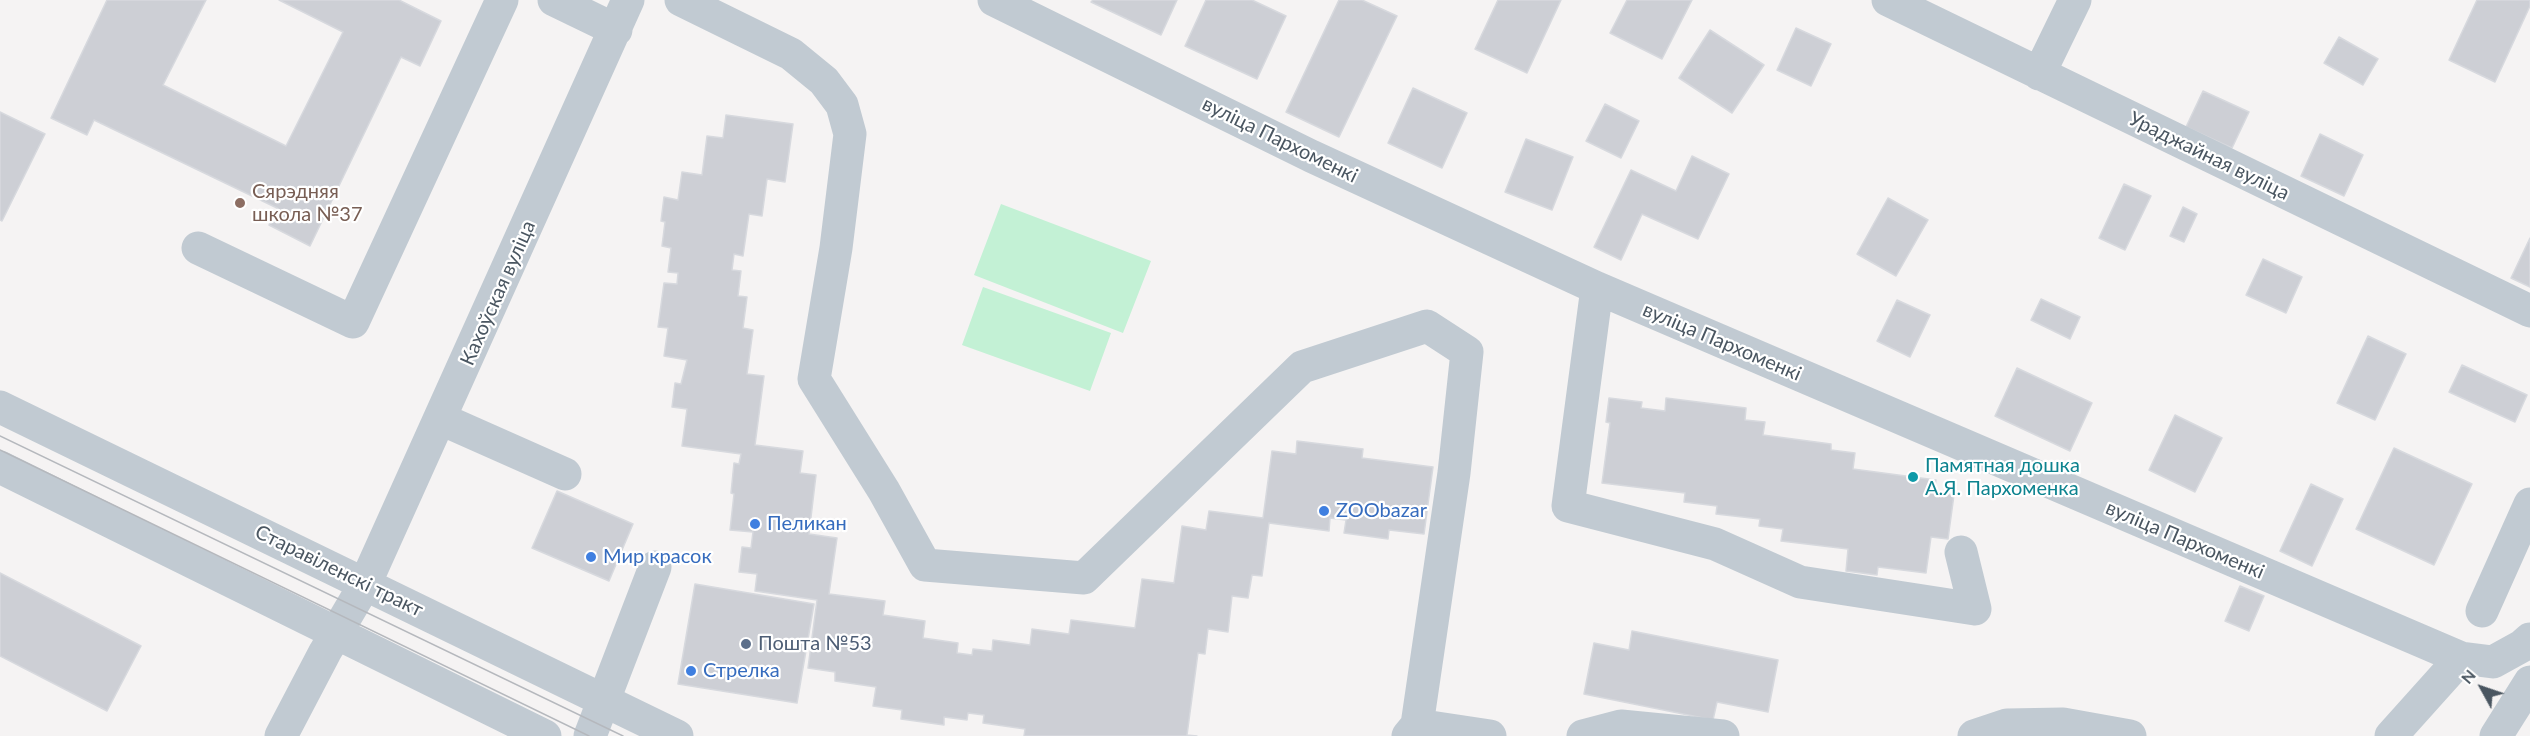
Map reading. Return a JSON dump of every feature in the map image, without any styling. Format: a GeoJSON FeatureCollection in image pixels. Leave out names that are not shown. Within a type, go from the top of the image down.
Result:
{"type":"FeatureCollection","features":[{"type":"Feature","properties":{"kind":"street"},"geometry":{"type":"LineString","coordinates":[[198,248],[353,322],[502,0]]}},
{"type":"Feature","properties":{"kind":"street"},"geometry":{"type":"LineString","coordinates":[[554,0],[616,30]]}},
{"type":"Feature","properties":{"kind":"street","name":"Кахоўская вуліца"},"geometry":{"type":"LineString","coordinates":[[281,736],[335,634],[365,584],[628,0]]}},
{"type":"Feature","properties":{"kind":"street"},"geometry":{"type":"LineString","coordinates":[[681,0],[791,54],[824,81],[842,105],[850,134],[836,248],[814,379],[884,491],[926,565],[1084,578],[1302,367],[1427,326],[1467,352],[1454,473],[1412,731],[1490,736]]}},
{"type":"Feature","properties":{"kind":"street","name":"вуліца Пархоменкі"},"geometry":{"type":"LineString","coordinates":[[994,0],[1311,156],[1597,288],[2461,658],[2493,662],[2530,639]]}},
{"type":"Feature","properties":{"kind":"street","name":"Ураджайная вуліца"},"geometry":{"type":"LineString","coordinates":[[1888,0],[2530,311]]}},
{"type":"Feature","properties":{"kind":"street"},"geometry":{"type":"LineString","coordinates":[[2039,74],[2075,0]]}},
{"type":"Feature","properties":{"kind":"street"},"geometry":{"type":"LineString","coordinates":[[1597,288],[1568,506],[1715,544],[1800,582],[1975,609],[1961,552]]}},
{"type":"Feature","properties":{"kind":"street","name":"Старавіленскі тракт"},"geometry":{"type":"LineString","coordinates":[[0,407],[677,736]]}},
{"type":"Feature","properties":{"kind":"street"},"geometry":{"type":"LineString","coordinates":[[441,419],[565,474]]}},
{"type":"Feature","properties":{"kind":"street"},"geometry":{"type":"LineString","coordinates":[[0,467],[545,736]]}},
{"type":"Feature","properties":{"kind":"street"},"geometry":{"type":"LineString","coordinates":[[2482,611],[2530,504]]}},
{"type":"Feature","properties":{"kind":"street"},"geometry":{"type":"LineString","coordinates":[[590,736],[655,567]]}},
{"type":"Feature","properties":{"kind":"street"},"geometry":{"type":"LineString","coordinates":[[2391,736],[2461,658]]}},
{"type":"Feature","properties":{"kind":"street"},"geometry":{"type":"LineString","coordinates":[[2496,736],[2530,682]]}},
{"type":"Feature","properties":{"kind":"street"},"geometry":{"type":"LineString","coordinates":[[1974,736],[2007,724],[2063,724],[2130,736]]}},
{"type":"Feature","properties":{"kind":"street"},"geometry":{"type":"LineString","coordinates":[[1583,736],[1621,726],[1723,736]]}},
{"type":"Feature","properties":{"kind":"green space"},"geometry":{"type":"Polygon","coordinates":[[[1001,204],[1151,261],[1123,333],[974,275],[1001,204]]]}},
{"type":"Feature","properties":{"kind":"green space"},"geometry":{"type":"Polygon","coordinates":[[[983,287],[1111,333],[1090,391],[962,345],[983,287]]]}},
{"type":"Feature","properties":{"kind":"building"},"geometry":{"type":"Polygon","coordinates":[[[107,0],[206,0],[163,85],[286,146],[343,32],[279,0],[399,0],[441,21],[420,66],[401,57],[310,246],[269,225],[277,208],[94,120],[87,135],[51,118],[107,0]]]}},
{"type":"Feature","properties":{"kind":"building"},"geometry":{"type":"Polygon","coordinates":[[[1093,0],[1177,0],[1161,35],[1091,2],[1093,0]]]}},
{"type":"Feature","properties":{"kind":"building"},"geometry":{"type":"Polygon","coordinates":[[[1206,0],[1252,0],[1286,16],[1257,79],[1185,46],[1206,0]]]}},
{"type":"Feature","properties":{"kind":"building"},"geometry":{"type":"Polygon","coordinates":[[[1339,0],[1362,0],[1397,16],[1339,137],[1286,112],[1339,0]]]}},
{"type":"Feature","properties":{"kind":"building"},"geometry":{"type":"Polygon","coordinates":[[[1498,0],[1561,0],[1527,73],[1475,49],[1498,0]]]}},
{"type":"Feature","properties":{"kind":"building"},"geometry":{"type":"Polygon","coordinates":[[[1627,0],[1692,0],[1662,59],[1610,33],[1627,0]]]}},
{"type":"Feature","properties":{"kind":"building"},"geometry":{"type":"Polygon","coordinates":[[[2477,0],[2530,0],[2530,6],[2495,82],[2449,60],[2477,0]]]}},
{"type":"Feature","properties":{"kind":"building"},"geometry":{"type":"Polygon","coordinates":[[[1796,28],[1831,44],[1811,86],[1777,70],[1796,28]]]}},
{"type":"Feature","properties":{"kind":"building"},"geometry":{"type":"Polygon","coordinates":[[[1710,30],[1764,65],[1732,113],[1679,78],[1710,30]]]}},
{"type":"Feature","properties":{"kind":"building"},"geometry":{"type":"Polygon","coordinates":[[[2339,37],[2378,59],[2363,85],[2324,63],[2339,37]]]}},
{"type":"Feature","properties":{"kind":"building"},"geometry":{"type":"Polygon","coordinates":[[[1413,88],[1467,113],[1442,168],[1388,143],[1413,88]]]}},
{"type":"Feature","properties":{"kind":"building"},"geometry":{"type":"Polygon","coordinates":[[[2203,91],[2249,112],[2232,148],[2186,127],[2203,91]]]}},
{"type":"Feature","properties":{"kind":"building"},"geometry":{"type":"Polygon","coordinates":[[[1605,104],[1639,121],[1621,158],[1586,141],[1605,104]]]}},
{"type":"Feature","properties":{"kind":"building"},"geometry":{"type":"Polygon","coordinates":[[[0,112],[45,134],[2,221],[0,220],[0,112]]]}},
{"type":"Feature","properties":{"kind":"building"},"geometry":{"type":"Polygon","coordinates":[[[726,115],[793,124],[785,182],[767,179],[762,216],[749,214],[743,256],[734,254],[732,270],[741,271],[738,296],[747,297],[743,328],[753,330],[747,374],[764,376],[755,445],[803,451],[800,473],[816,475],[809,534],[837,538],[829,594],[885,601],[883,615],[925,621],[923,638],[958,643],[957,653],[972,655],[973,649],[992,651],[993,640],[1030,645],[1032,629],[1069,634],[1071,620],[1135,628],[1142,579],[1174,583],[1182,526],[1206,530],[1209,511],[1263,518],[1272,451],[1296,454],[1297,441],[1363,449],[1362,458],[1433,467],[1424,534],[1389,530],[1388,539],[1344,533],[1346,520],[1330,518],[1329,531],[1269,523],[1262,576],[1252,575],[1248,598],[1232,596],[1228,632],[1208,629],[1205,654],[1198,653],[1187,735],[1197,736],[1024,736],[1025,729],[983,723],[984,715],[968,713],[967,720],[944,717],[944,725],[901,719],[902,710],[873,706],[876,687],[835,681],[835,672],[808,668],[817,600],[755,591],[757,574],[739,572],[742,547],[751,548],[753,532],[730,530],[734,494],[731,493],[734,463],[739,464],[741,454],[682,446],[687,409],[672,407],[675,383],[681,384],[687,360],[664,356],[668,328],[658,327],[664,283],[677,284],[678,273],[668,272],[671,248],[662,246],[665,222],[661,221],[664,197],[678,200],[682,172],[702,175],[707,136],[723,138],[726,115]]]}},
{"type":"Feature","properties":{"kind":"building"},"geometry":{"type":"Polygon","coordinates":[[[2320,134],[2363,155],[2344,196],[2301,176],[2320,134]]]}},
{"type":"Feature","properties":{"kind":"building"},"geometry":{"type":"Polygon","coordinates":[[[1526,139],[1573,157],[1552,210],[1505,192],[1526,139]]]}},
{"type":"Feature","properties":{"kind":"building"},"geometry":{"type":"Polygon","coordinates":[[[1692,156],[1729,174],[1698,239],[1642,214],[1621,260],[1594,247],[1631,170],[1676,191],[1692,156]]]}},
{"type":"Feature","properties":{"kind":"building"},"geometry":{"type":"Polygon","coordinates":[[[2124,184],[2151,196],[2125,250],[2099,238],[2124,184]]]}},
{"type":"Feature","properties":{"kind":"building"},"geometry":{"type":"Polygon","coordinates":[[[1888,198],[1928,220],[1896,276],[1857,254],[1888,198]]]}},
{"type":"Feature","properties":{"kind":"building"},"geometry":{"type":"Polygon","coordinates":[[[2183,207],[2197,214],[2184,242],[2170,236],[2183,207]]]}},
{"type":"Feature","properties":{"kind":"building"},"geometry":{"type":"Polygon","coordinates":[[[2530,238],[2530,287],[2511,278],[2530,238]]]}},
{"type":"Feature","properties":{"kind":"building"},"geometry":{"type":"Polygon","coordinates":[[[2263,259],[2302,277],[2286,313],[2246,295],[2263,259]]]}},
{"type":"Feature","properties":{"kind":"building"},"geometry":{"type":"Polygon","coordinates":[[[2041,299],[2080,317],[2070,339],[2031,320],[2041,299]]]}},
{"type":"Feature","properties":{"kind":"building"},"geometry":{"type":"Polygon","coordinates":[[[1897,300],[1930,315],[1910,357],[1877,341],[1897,300]]]}},
{"type":"Feature","properties":{"kind":"building"},"geometry":{"type":"Polygon","coordinates":[[[2368,336],[2406,354],[2375,420],[2337,403],[2368,336]]]}},
{"type":"Feature","properties":{"kind":"building"},"geometry":{"type":"Polygon","coordinates":[[[2462,365],[2527,395],[2515,422],[2449,392],[2462,365]]]}},
{"type":"Feature","properties":{"kind":"building"},"geometry":{"type":"Polygon","coordinates":[[[2017,368],[2092,403],[2070,451],[1995,416],[2017,368]]]}},
{"type":"Feature","properties":{"kind":"building"},"geometry":{"type":"Polygon","coordinates":[[[1609,398],[1642,402],[1641,408],[1665,411],[1666,398],[1746,408],[1745,420],[1765,422],[1763,435],[1831,444],[1831,450],[1855,453],[1853,469],[1936,480],[1934,492],[1954,495],[1948,539],[1931,537],[1926,573],[1878,567],[1877,575],[1846,571],[1848,549],[1781,541],[1783,529],[1759,526],[1760,519],[1716,514],[1717,506],[1684,502],[1685,493],[1602,483],[1610,423],[1606,422],[1609,398]]]}},
{"type":"Feature","properties":{"kind":"building"},"geometry":{"type":"Polygon","coordinates":[[[2175,415],[2222,438],[2195,492],[2149,470],[2175,415]]]}},
{"type":"Feature","properties":{"kind":"building"},"geometry":{"type":"Polygon","coordinates":[[[2394,448],[2472,484],[2434,565],[2356,529],[2394,448]]]}},
{"type":"Feature","properties":{"kind":"building"},"geometry":{"type":"Polygon","coordinates":[[[2311,484],[2343,499],[2312,566],[2280,551],[2311,484]]]}},
{"type":"Feature","properties":{"kind":"building"},"geometry":{"type":"Polygon","coordinates":[[[557,491],[633,524],[609,581],[532,548],[557,491]]]}},
{"type":"Feature","properties":{"kind":"building"},"geometry":{"type":"Polygon","coordinates":[[[0,573],[141,646],[107,711],[0,656],[0,573]]]}},
{"type":"Feature","properties":{"kind":"building","name":"Пошта №53"},"geometry":{"type":"Polygon","coordinates":[[[695,584],[814,604],[797,703],[678,684],[695,584]]]}},
{"type":"Feature","properties":{"kind":"building"},"geometry":{"type":"Polygon","coordinates":[[[2240,586],[2264,596],[2249,631],[2225,621],[2240,586]]]}},
{"type":"Feature","properties":{"kind":"building"},"geometry":{"type":"Polygon","coordinates":[[[1632,631],[1778,660],[1768,712],[1717,702],[1713,720],[1584,694],[1594,643],[1629,650],[1632,631]]]}},
{"type":"Feature","properties":{"kind":"tram line"},"geometry":{"type":"LineString","coordinates":[[0,436],[623,736]]}},
{"type":"Feature","properties":{"kind":"tram line"},"geometry":{"type":"LineString","coordinates":[[0,450],[589,736]]}},
{"type":"Feature","properties":{"kind":"place","name":"Сярэдняя школа №37"},"geometry":{"type":"Point","coordinates":[240,203]}},
{"type":"Feature","properties":{"kind":"place","name":"Памятная дошка А.Я. Пархоменка"},"geometry":{"type":"Point","coordinates":[1913,477]}},
{"type":"Feature","properties":{"kind":"place","name":"ZOObazar"},"geometry":{"type":"Point","coordinates":[1324,511]}},
{"type":"Feature","properties":{"kind":"place","name":"Пеликан"},"geometry":{"type":"Point","coordinates":[755,524]}},
{"type":"Feature","properties":{"kind":"place","name":"Мир красок"},"geometry":{"type":"Point","coordinates":[591,557]}},
{"type":"Feature","properties":{"kind":"place","name":"Пошта №53"},"geometry":{"type":"Point","coordinates":[746,644]}},
{"type":"Feature","properties":{"kind":"place","name":"Стрелка"},"geometry":{"type":"Point","coordinates":[691,671]}}]}
